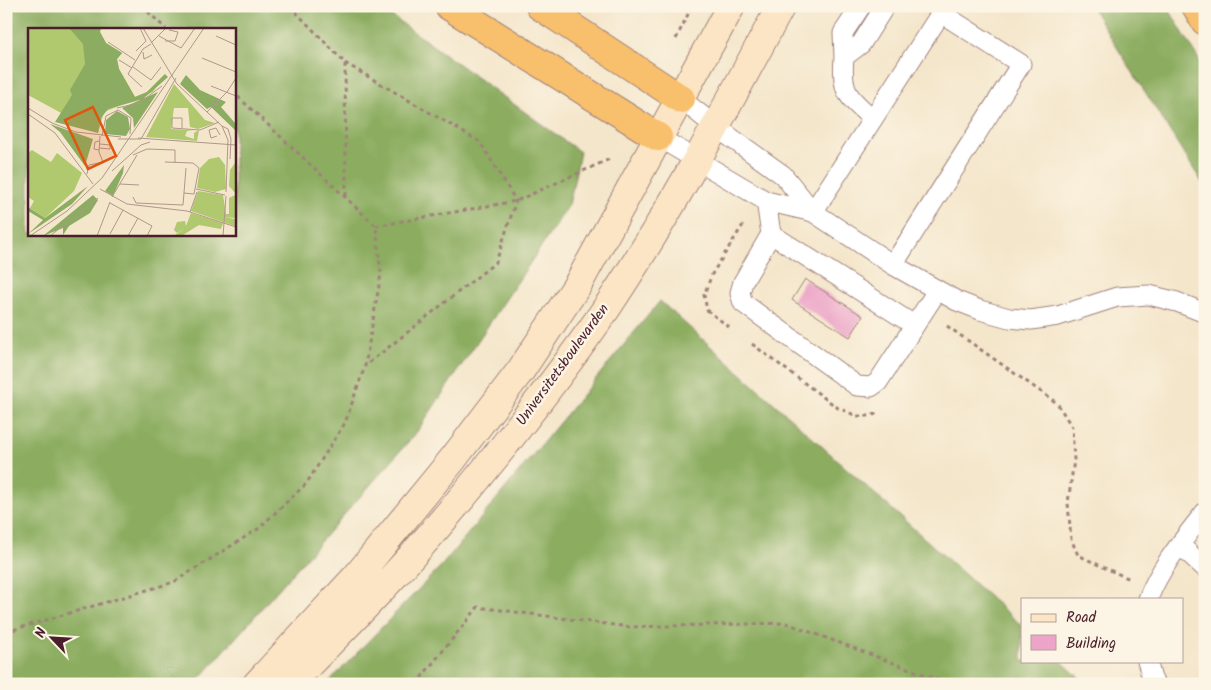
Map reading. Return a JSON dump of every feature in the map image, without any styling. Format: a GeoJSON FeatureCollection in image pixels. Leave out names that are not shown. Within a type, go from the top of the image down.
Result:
{"type":"FeatureCollection","features":[{"type":"Feature","properties":{"kind":"highway"},"geometry":{"type":"LineString","coordinates":[[449,6],[658,138]]}},
{"type":"Feature","properties":{"kind":"highway"},"geometry":{"type":"LineString","coordinates":[[540,6],[681,99]]}},
{"type":"Feature","properties":{"kind":"highway"},"geometry":{"type":"LineString","coordinates":[[1196,6],[1205,21]]}},
{"type":"Feature","properties":{"kind":"main road","name":"Universitetsboulevarden"},"geometry":{"type":"LineString","coordinates":[[258,684],[357,576],[453,459],[521,370],[578,284],[731,6]]}},
{"type":"Feature","properties":{"kind":"main road","name":"Universitetsboulevarden"},"geometry":{"type":"LineString","coordinates":[[290,684],[376,595],[427,538],[547,391],[607,307],[661,222],[716,127],[781,6]]}},
{"type":"Feature","properties":{"kind":"lane"},"geometry":{"type":"LineString","coordinates":[[861,6],[843,34],[844,57],[842,79],[850,99],[873,119]]}},
{"type":"Feature","properties":{"kind":"lane"},"geometry":{"type":"LineString","coordinates":[[844,57],[861,44],[885,6]]}},
{"type":"Feature","properties":{"kind":"lane"},"geometry":{"type":"LineString","coordinates":[[813,212],[873,119],[936,10],[1020,64],[893,265]]}},
{"type":"Feature","properties":{"kind":"lane"},"geometry":{"type":"LineString","coordinates":[[681,99],[716,127],[783,175],[813,212],[893,265],[937,290],[980,310],[1008,318],[1031,320],[1058,316],[1117,297],[1149,294],[1205,313]]}},
{"type":"Feature","properties":{"kind":"lane"},"geometry":{"type":"LineString","coordinates":[[658,138],[766,201],[813,212]]}},
{"type":"Feature","properties":{"kind":"lane"},"geometry":{"type":"LineString","coordinates":[[766,201],[771,234],[743,282],[740,293],[743,303],[852,383],[863,388],[878,382],[937,290]]}},
{"type":"Feature","properties":{"kind":"lane"},"geometry":{"type":"LineString","coordinates":[[771,234],[914,325]]}},
{"type":"Feature","properties":{"kind":"lane"},"geometry":{"type":"LineString","coordinates":[[1150,593],[1180,545],[1205,512]]}},
{"type":"Feature","properties":{"kind":"lane"},"geometry":{"type":"LineString","coordinates":[[1180,545],[1205,568]]}},
{"type":"Feature","properties":{"kind":"lane"},"geometry":{"type":"LineString","coordinates":[[1147,662],[1154,684]]}},
{"type":"Feature","properties":{"kind":"path"},"geometry":{"type":"LineString","coordinates":[[142,6],[165,28]]}},
{"type":"Feature","properties":{"kind":"path"},"geometry":{"type":"LineString","coordinates":[[290,6],[345,63],[480,142],[516,201],[496,262],[365,366]]}},
{"type":"Feature","properties":{"kind":"path"},"geometry":{"type":"LineString","coordinates":[[690,11],[692,6]]}},
{"type":"Feature","properties":{"kind":"path"},"geometry":{"type":"LineString","coordinates":[[345,63],[346,199]]}},
{"type":"Feature","properties":{"kind":"path"},"geometry":{"type":"LineString","coordinates":[[6,632],[174,582],[258,530],[306,484],[345,423],[365,366],[381,274],[376,226],[235,94]]}},
{"type":"Feature","properties":{"kind":"path"},"geometry":{"type":"LineString","coordinates":[[376,226],[516,201],[658,138]]}},
{"type":"Feature","properties":{"kind":"path"},"geometry":{"type":"LineString","coordinates":[[944,324],[1057,402],[1072,427],[1074,460],[1068,503],[1071,539],[1078,555],[1150,593]]}},
{"type":"Feature","properties":{"kind":"path"},"geometry":{"type":"LineString","coordinates":[[416,684],[478,608],[629,627],[786,623],[950,684]]}},
{"type":"Feature","properties":{"kind":"green space"},"geometry":{"type":"Polygon","coordinates":[[[6,6],[378,6],[580,152],[569,205],[416,433],[195,684],[6,684],[6,6]]]}},
{"type":"Feature","properties":{"kind":"green space"},"geometry":{"type":"Polygon","coordinates":[[[1091,6],[1167,6],[1205,70],[1205,187],[1091,6]]]}},
{"type":"Feature","properties":{"kind":"green space"},"geometry":{"type":"Polygon","coordinates":[[[660,301],[1021,625],[1021,662],[1062,662],[1086,684],[327,684],[443,564],[660,301]]]}},
{"type":"Feature","properties":{"kind":"building"},"geometry":{"type":"Polygon","coordinates":[[[805,279],[863,316],[850,337],[792,300],[805,279]]]}}]}
